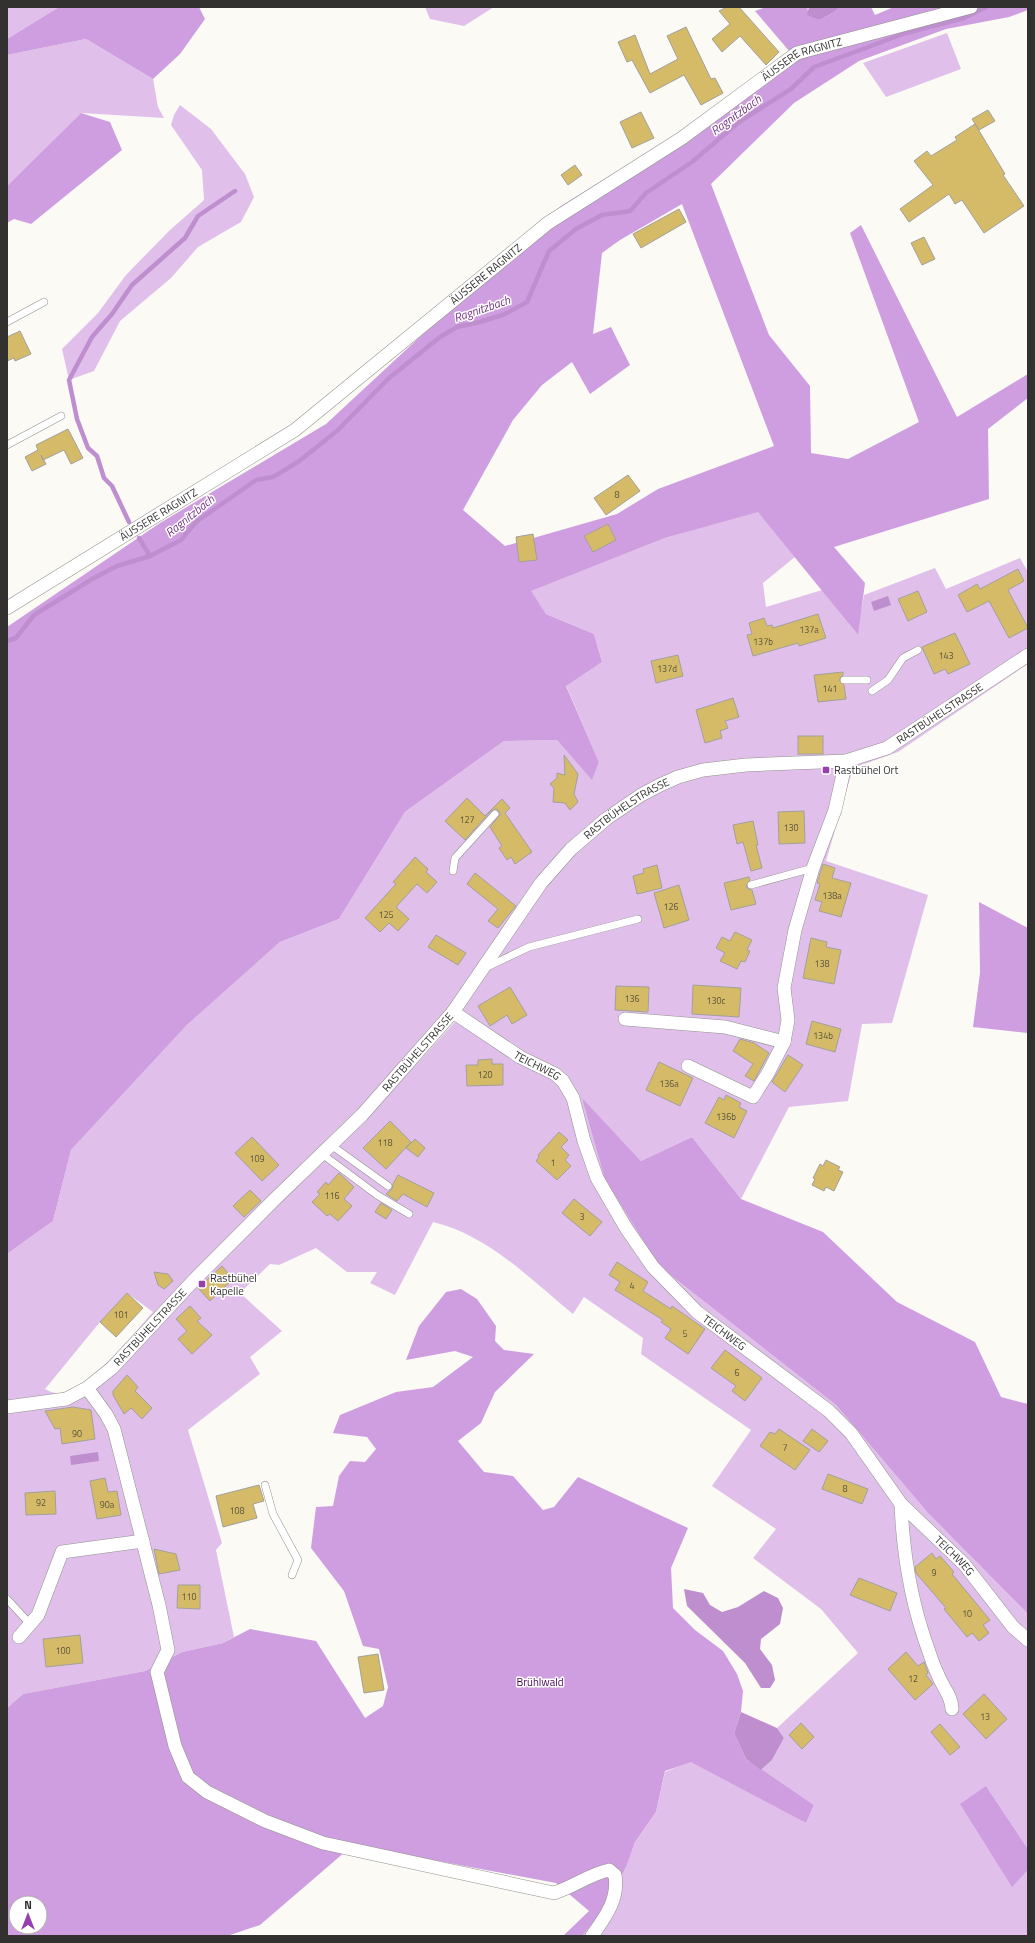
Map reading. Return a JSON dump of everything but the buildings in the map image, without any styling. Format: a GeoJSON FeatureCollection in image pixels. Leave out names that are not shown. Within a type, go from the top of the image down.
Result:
{"type":"FeatureCollection","features":[{"type":"Feature","properties":{"kind":"street","name":"ÄUSSERE RAGNITZ"},"geometry":{"type":"LineString","coordinates":[[7,608],[296,430],[548,223],[682,138],[797,53],[971,7]]}},
{"type":"Feature","properties":{"kind":"street","name":"RASTBÜHELSTRASSE"},"geometry":{"type":"LineString","coordinates":[[7,1407],[66,1399],[87,1388],[112,1368],[195,1279],[362,1115],[454,1012],[541,883],[571,849],[606,819],[641,795],[678,777],[703,770],[746,765],[846,761],[886,748],[1028,655]]}},
{"type":"Feature","properties":{"kind":"street"},"geometry":{"type":"LineString","coordinates":[[688,1066],[754,1097],[768,1073],[784,1042],[788,1020],[784,988],[795,930],[814,868],[835,810],[846,761]]}},
{"type":"Feature","properties":{"kind":"street","name":"TEICHWEG"},"geometry":{"type":"LineString","coordinates":[[454,1012],[520,1057],[555,1074],[564,1081],[574,1098],[584,1141],[597,1178],[626,1228],[653,1268],[697,1312],[829,1411],[851,1433],[901,1504],[964,1564],[1013,1627],[1028,1640]]}},
{"type":"Feature","properties":{"kind":"street"},"geometry":{"type":"LineString","coordinates":[[624,1019],[725,1027],[784,1042]]}},
{"type":"Feature","properties":{"kind":"street"},"geometry":{"type":"LineString","coordinates":[[87,1388],[106,1414],[114,1429],[144,1541],[160,1605],[168,1650],[157,1672],[175,1746],[188,1777],[208,1792],[265,1821],[323,1844],[380,1857],[554,1893],[572,1887],[598,1872],[609,1870],[615,1875],[616,1882],[612,1905],[592,1936]]}},
{"type":"Feature","properties":{"kind":"street"},"geometry":{"type":"LineString","coordinates":[[901,1504],[902,1538],[909,1585],[927,1648],[938,1676],[952,1703],[952,1709]]}},
{"type":"Feature","properties":{"kind":"street"},"geometry":{"type":"LineString","coordinates":[[19,1637],[38,1615],[62,1552],[144,1541]]}},
{"type":"Feature","properties":{"kind":"lane"},"geometry":{"type":"LineString","coordinates":[[7,322],[44,302]]}},
{"type":"Feature","properties":{"kind":"lane"},"geometry":{"type":"LineString","coordinates":[[7,445],[61,416]]}},
{"type":"Feature","properties":{"kind":"lane"},"geometry":{"type":"LineString","coordinates":[[872,691],[888,680],[903,658],[918,650]]}},
{"type":"Feature","properties":{"kind":"lane"},"geometry":{"type":"LineString","coordinates":[[844,680],[867,680]]}},
{"type":"Feature","properties":{"kind":"lane"},"geometry":{"type":"LineString","coordinates":[[453,871],[455,858],[495,814]]}},
{"type":"Feature","properties":{"kind":"lane"},"geometry":{"type":"LineString","coordinates":[[751,885],[814,868]]}},
{"type":"Feature","properties":{"kind":"lane"},"geometry":{"type":"LineString","coordinates":[[485,968],[529,947],[638,919]]}},
{"type":"Feature","properties":{"kind":"lane"},"geometry":{"type":"LineString","coordinates":[[326,1149],[388,1186]]}},
{"type":"Feature","properties":{"kind":"lane"},"geometry":{"type":"LineString","coordinates":[[326,1149],[377,1195],[409,1214]]}},
{"type":"Feature","properties":{"kind":"lane"},"geometry":{"type":"LineString","coordinates":[[265,1485],[274,1514],[298,1560],[292,1576]]}},
{"type":"Feature","properties":{"kind":"lane"},"geometry":{"type":"LineString","coordinates":[[7,1599],[30,1624]]}},
{"type":"Feature","properties":{"kind":"shaded area"},"geometry":{"type":"Polygon","coordinates":[[[7,7],[59,7],[7,39],[7,7]]]}},
{"type":"Feature","properties":{"kind":"shaded area"},"geometry":{"type":"Polygon","coordinates":[[[425,7],[494,7],[464,26],[430,19],[425,7]]]}},
{"type":"Feature","properties":{"kind":"shaded area"},"geometry":{"type":"Polygon","coordinates":[[[809,7],[839,7],[836,11],[820,20],[807,15],[809,7]]]}},
{"type":"Feature","properties":{"kind":"shaded area"},"geometry":{"type":"Polygon","coordinates":[[[947,33],[961,69],[886,97],[863,63],[947,33]]]}},
{"type":"Feature","properties":{"kind":"shaded area"},"geometry":{"type":"Polygon","coordinates":[[[86,39],[153,79],[158,107],[164,118],[81,113],[7,186],[7,55],[86,39]]]}},
{"type":"Feature","properties":{"kind":"shaded area"},"geometry":{"type":"Polygon","coordinates":[[[180,105],[211,129],[245,174],[254,197],[241,222],[198,247],[171,278],[120,321],[94,371],[69,380],[62,349],[98,313],[126,275],[169,231],[204,200],[202,170],[171,125],[174,115],[180,105]]]}},
{"type":"Feature","properties":{"kind":"shaded area"},"geometry":{"type":"Polygon","coordinates":[[[758,511],[795,557],[763,583],[766,607],[822,590],[857,634],[864,595],[935,568],[946,589],[1020,558],[1028,572],[1028,664],[898,752],[853,768],[826,861],[928,895],[892,1023],[862,1024],[848,1101],[789,1107],[741,1199],[692,1137],[641,1161],[582,1099],[659,1266],[836,1405],[928,1513],[1028,1614],[1028,1849],[986,1786],[1012,1886],[1028,1870],[1028,1936],[582,1936],[606,1908],[627,1865],[635,1842],[656,1812],[665,1772],[691,1761],[806,1823],[814,1805],[761,1770],[772,1760],[784,1738],[777,1728],[858,1653],[821,1609],[753,1558],[776,1529],[712,1486],[751,1430],[641,1354],[643,1338],[584,1297],[573,1314],[508,1260],[490,1248],[453,1228],[433,1222],[395,1295],[370,1283],[377,1272],[347,1272],[316,1248],[279,1265],[270,1264],[240,1293],[282,1331],[250,1357],[260,1374],[188,1430],[222,1543],[216,1550],[234,1637],[223,1643],[182,1652],[145,1671],[23,1694],[7,1708],[7,1254],[53,1221],[71,1150],[187,1025],[280,942],[339,919],[405,812],[504,741],[557,740],[592,779],[599,762],[566,685],[602,662],[594,634],[546,614],[530,591],[665,538],[758,511]],[[451,1005],[364,1105],[305,1165],[313,1172],[363,1123],[463,1013],[451,1005]],[[127,1293],[100,1322],[45,1389],[54,1393],[59,1393],[70,1390],[83,1383],[122,1347],[153,1312],[127,1293]]]}},
{"type":"Feature","properties":{"kind":"shaded area"},"geometry":{"type":"Polygon","coordinates":[[[888,596],[891,605],[874,611],[871,602],[888,596]]]}},
{"type":"Feature","properties":{"kind":"shaded area"},"geometry":{"type":"Polygon","coordinates":[[[98,1452],[99,1461],[71,1465],[70,1456],[98,1452]]]}},
{"type":"Feature","properties":{"kind":"shaded area"},"geometry":{"type":"Polygon","coordinates":[[[684,1589],[703,1593],[710,1605],[722,1612],[738,1607],[764,1591],[778,1598],[783,1608],[780,1624],[761,1639],[760,1649],[772,1665],[775,1680],[770,1688],[761,1688],[745,1663],[687,1606],[684,1589]]]}},
{"type":"Feature","properties":{"kind":"shaded area"},"geometry":{"type":"Polygon","coordinates":[[[741,1712],[777,1728],[784,1738],[772,1760],[761,1770],[746,1759],[734,1733],[741,1712]]]}},
{"type":"Feature","properties":{"kind":"green space"},"geometry":{"type":"Polygon","coordinates":[[[59,7],[199,7],[205,19],[180,54],[153,79],[86,39],[7,55],[7,39],[59,7]]]}},
{"type":"Feature","properties":{"kind":"green space"},"geometry":{"type":"Polygon","coordinates":[[[766,7],[809,7],[807,9],[820,20],[836,11],[839,7],[871,7],[875,15],[894,7],[1028,7],[1028,10],[1009,17],[946,29],[859,61],[794,103],[711,184],[769,335],[810,386],[811,453],[848,459],[919,422],[850,233],[861,225],[957,417],[1028,374],[1028,398],[988,429],[989,499],[834,547],[865,583],[858,635],[758,512],[665,538],[531,591],[546,614],[594,634],[602,662],[566,686],[599,762],[592,780],[557,740],[504,741],[405,812],[339,919],[280,942],[187,1025],[71,1150],[53,1221],[7,1254],[7,627],[160,523],[326,424],[561,206],[690,126],[790,52],[755,11],[766,7]],[[682,204],[620,240],[602,253],[593,334],[611,327],[630,365],[590,394],[572,362],[542,385],[513,420],[463,510],[505,546],[617,514],[658,489],[774,446],[682,204]]]}},
{"type":"Feature","properties":{"kind":"green space"},"geometry":{"type":"Polygon","coordinates":[[[81,113],[110,122],[122,150],[31,224],[14,219],[7,223],[7,186],[81,113]]]}},
{"type":"Feature","properties":{"kind":"green space"},"geometry":{"type":"Polygon","coordinates":[[[979,902],[1028,928],[1028,1033],[973,1027],[980,973],[979,902]]]}},
{"type":"Feature","properties":{"kind":"green space"},"geometry":{"type":"Polygon","coordinates":[[[582,1098],[641,1161],[692,1137],[741,1199],[823,1232],[897,1302],[975,1342],[1001,1397],[1028,1404],[1028,1614],[928,1513],[836,1405],[659,1266],[605,1179],[582,1098]]]}},
{"type":"Feature","properties":{"kind":"green space","name":"Brühlwald"},"geometry":{"type":"Polygon","coordinates":[[[461,1289],[477,1299],[496,1326],[495,1341],[504,1350],[534,1354],[495,1392],[481,1423],[458,1441],[484,1472],[513,1476],[543,1510],[554,1507],[578,1477],[688,1528],[671,1568],[673,1608],[695,1630],[723,1651],[737,1674],[743,1691],[741,1712],[734,1733],[746,1759],[814,1805],[806,1823],[691,1762],[665,1771],[656,1812],[635,1842],[627,1865],[606,1908],[582,1936],[563,1936],[589,1911],[556,1883],[353,1845],[260,1925],[227,1936],[7,1936],[7,1708],[23,1694],[145,1671],[182,1652],[223,1643],[250,1629],[316,1641],[365,1718],[383,1706],[388,1687],[379,1649],[363,1646],[344,1591],[311,1548],[316,1507],[333,1506],[339,1476],[350,1461],[365,1462],[376,1449],[367,1437],[333,1433],[340,1415],[396,1392],[433,1387],[473,1357],[455,1351],[406,1360],[419,1326],[446,1292],[461,1289]]]}},
{"type":"Feature","properties":{"kind":"green space"},"geometry":{"type":"Polygon","coordinates":[[[986,1786],[1028,1849],[1028,1870],[1012,1887],[960,1804],[986,1786]]]}},
{"type":"Feature","properties":{"kind":"waterway","name":"Ragnitzbach"},"geometry":{"type":"LineString","coordinates":[[7,641],[16,638],[34,615],[94,578],[117,566],[150,556],[181,540],[196,522],[256,480],[273,477],[298,462],[337,431],[388,379],[440,337],[457,327],[505,314],[527,302],[549,251],[576,229],[602,215],[630,211],[646,193],[692,162],[739,122],[791,89],[814,67],[906,33],[964,18],[986,7]]}},
{"type":"Feature","properties":{"kind":"waterway"},"geometry":{"type":"LineString","coordinates":[[129,522],[112,486],[104,478],[97,456],[88,448],[77,419],[69,380],[92,337],[112,314],[132,285],[185,238],[198,216],[235,191]]}},
{"type":"Feature","properties":{"kind":"waterway"},"geometry":{"type":"LineString","coordinates":[[139,538],[150,556]]}},
{"type":"Feature","properties":{"kind":"place","name":"Rastbühel Ort"},"geometry":{"type":"Point","coordinates":[826,770]}},
{"type":"Feature","properties":{"kind":"place","name":"Rastbühel Kapelle"},"geometry":{"type":"Point","coordinates":[202,1284]}}]}
